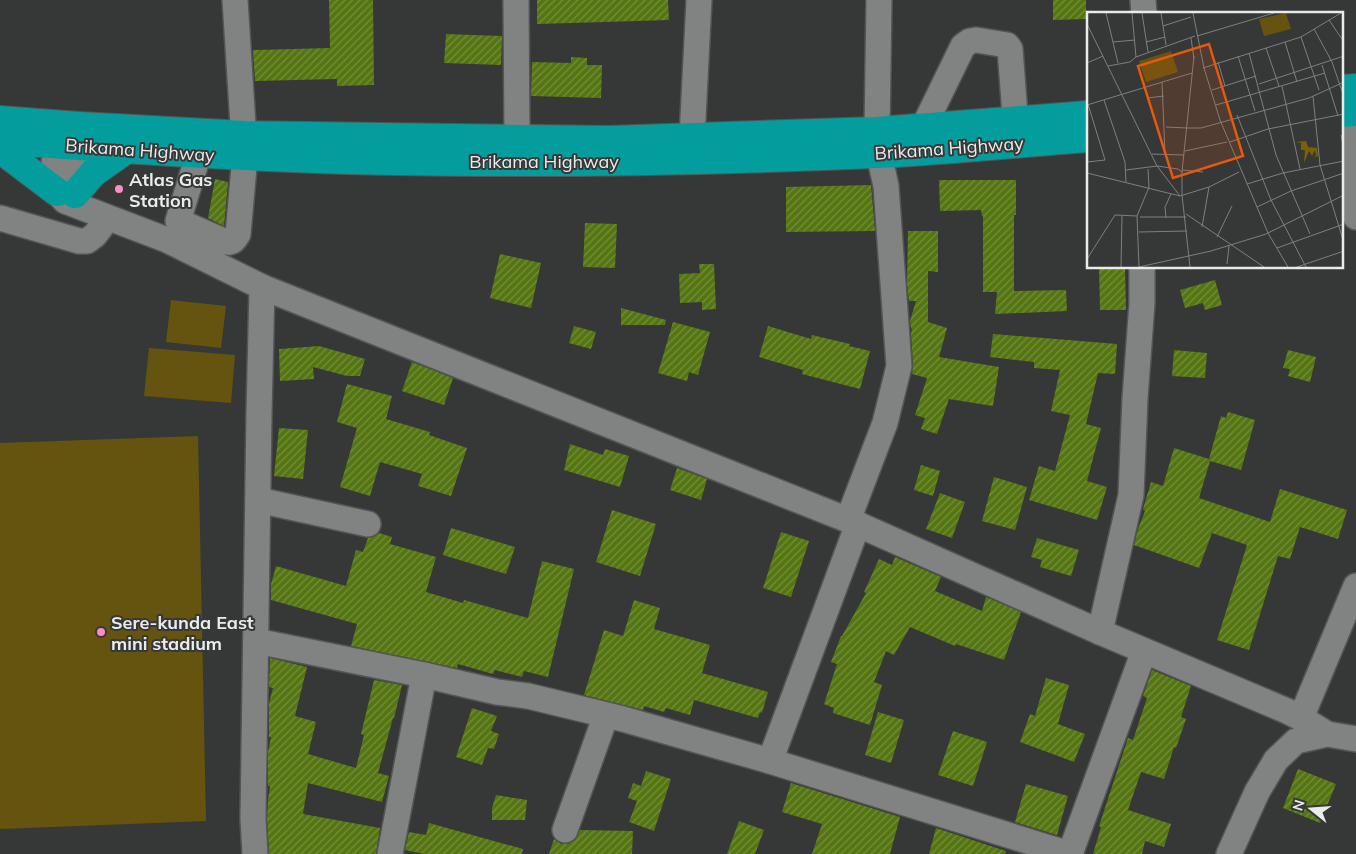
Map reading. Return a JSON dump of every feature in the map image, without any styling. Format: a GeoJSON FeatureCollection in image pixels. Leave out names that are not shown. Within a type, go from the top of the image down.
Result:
{"type":"FeatureCollection","features":[{"type":"Feature","properties":{"kind":"highway"},"geometry":{"type":"LineString","coordinates":[[1347,107],[1356,88]]}},
{"type":"Feature","properties":{"kind":"highway","name":"Brikama Highway"},"geometry":{"type":"LineString","coordinates":[[0,140],[67,135],[244,145],[369,160],[508,162],[669,161],[1016,132],[1087,115]]}},
{"type":"Feature","properties":{"kind":"highway","name":"Brikama Highway"},"geometry":{"type":"LineString","coordinates":[[0,120],[127,149],[199,153],[244,145],[517,138],[608,140],[692,138],[878,143],[923,128],[1016,132],[1087,138]]}},
{"type":"Feature","properties":{"kind":"highway"},"geometry":{"type":"LineString","coordinates":[[0,149],[69,197],[93,173],[127,149]]}},
{"type":"Feature","properties":{"kind":"street"},"geometry":{"type":"LineString","coordinates":[[67,135],[69,197],[108,218],[226,242],[234,241],[238,234],[244,145],[235,0]]}},
{"type":"Feature","properties":{"kind":"street"},"geometry":{"type":"LineString","coordinates":[[516,0],[517,138]]}},
{"type":"Feature","properties":{"kind":"street"},"geometry":{"type":"LineString","coordinates":[[692,138],[699,0]]}},
{"type":"Feature","properties":{"kind":"street"},"geometry":{"type":"LineString","coordinates":[[770,761],[853,522],[885,423],[899,366],[886,186],[878,143],[879,0]]}},
{"type":"Feature","properties":{"kind":"street"},"geometry":{"type":"LineString","coordinates":[[923,128],[963,46],[970,41],[976,40],[1007,45],[1010,50],[1016,132]]}},
{"type":"Feature","properties":{"kind":"street"},"geometry":{"type":"LineString","coordinates":[[1347,107],[1356,217]]}},
{"type":"Feature","properties":{"kind":"street"},"geometry":{"type":"LineString","coordinates":[[172,230],[199,153]]}},
{"type":"Feature","properties":{"kind":"street"},"geometry":{"type":"LineString","coordinates":[[0,218],[79,241],[87,240],[95,235],[108,218]]}},
{"type":"Feature","properties":{"kind":"street"},"geometry":{"type":"LineString","coordinates":[[172,230],[262,288],[853,522],[1100,632],[1301,718],[1327,734],[1356,739]]}},
{"type":"Feature","properties":{"kind":"street"},"geometry":{"type":"LineString","coordinates":[[1100,632],[1131,495],[1135,398],[1142,303],[1142,269]]}},
{"type":"Feature","properties":{"kind":"street"},"geometry":{"type":"LineString","coordinates":[[255,854],[253,819],[262,288]]}},
{"type":"Feature","properties":{"kind":"street"},"geometry":{"type":"LineString","coordinates":[[258,500],[368,524]]}},
{"type":"Feature","properties":{"kind":"street"},"geometry":{"type":"LineString","coordinates":[[1301,718],[1356,586]]}},
{"type":"Feature","properties":{"kind":"street"},"geometry":{"type":"LineString","coordinates":[[256,641],[424,675],[497,692],[528,696],[606,715],[770,761],[1070,854],[1144,651]]}},
{"type":"Feature","properties":{"kind":"street"},"geometry":{"type":"LineString","coordinates":[[390,854],[424,675]]}},
{"type":"Feature","properties":{"kind":"street"},"geometry":{"type":"LineString","coordinates":[[565,830],[606,715]]}},
{"type":"Feature","properties":{"kind":"street"},"geometry":{"type":"LineString","coordinates":[[1229,854],[1257,792],[1276,760],[1296,741],[1327,734]]}},
{"type":"Feature","properties":{"kind":"shaded area"},"geometry":{"type":"Polygon","coordinates":[[[171,300],[226,306],[221,348],[166,342],[171,300]]]}},
{"type":"Feature","properties":{"kind":"shaded area"},"geometry":{"type":"Polygon","coordinates":[[[149,348],[235,355],[231,403],[144,396],[149,348]]]}},
{"type":"Feature","properties":{"kind":"shaded area","name":"Sere-kunda East mini stadium"},"geometry":{"type":"Polygon","coordinates":[[[198,436],[206,821],[0,829],[0,443],[198,436]]]}},
{"type":"Feature","properties":{"kind":"building"},"geometry":{"type":"Polygon","coordinates":[[[329,0],[373,0],[374,85],[337,86],[337,79],[255,81],[253,50],[330,48],[329,0]]]}},
{"type":"Feature","properties":{"kind":"building"},"geometry":{"type":"Polygon","coordinates":[[[537,0],[668,0],[669,20],[537,24],[537,0]]]}},
{"type":"Feature","properties":{"kind":"building"},"geometry":{"type":"Polygon","coordinates":[[[1053,0],[1086,0],[1086,19],[1053,20],[1053,0]]]}},
{"type":"Feature","properties":{"kind":"building"},"geometry":{"type":"Polygon","coordinates":[[[446,34],[502,36],[501,65],[444,63],[446,34]]]}},
{"type":"Feature","properties":{"kind":"building"},"geometry":{"type":"Polygon","coordinates":[[[571,57],[587,58],[587,65],[602,65],[601,98],[531,96],[532,62],[571,63],[571,57]]]}},
{"type":"Feature","properties":{"kind":"building"},"geometry":{"type":"Polygon","coordinates":[[[215,179],[228,182],[224,226],[208,218],[215,179]]]}},
{"type":"Feature","properties":{"kind":"building"},"geometry":{"type":"Polygon","coordinates":[[[939,180],[1016,180],[1014,291],[1066,290],[1067,311],[995,314],[997,292],[983,292],[983,216],[981,210],[940,211],[939,180]]]}},
{"type":"Feature","properties":{"kind":"building"},"geometry":{"type":"Polygon","coordinates":[[[871,185],[875,231],[786,232],[786,187],[871,185]]]}},
{"type":"Feature","properties":{"kind":"building"},"geometry":{"type":"Polygon","coordinates":[[[585,223],[617,224],[615,268],[583,267],[585,223]]]}},
{"type":"Feature","properties":{"kind":"building"},"geometry":{"type":"Polygon","coordinates":[[[908,231],[938,231],[938,272],[928,271],[928,322],[947,328],[939,357],[999,367],[993,406],[949,399],[937,434],[921,429],[925,418],[915,415],[927,378],[912,374],[912,329],[910,321],[916,301],[909,301],[907,284],[908,231]]]}},
{"type":"Feature","properties":{"kind":"building"},"geometry":{"type":"Polygon","coordinates":[[[500,254],[541,263],[531,308],[490,298],[500,254]]]}},
{"type":"Feature","properties":{"kind":"building"},"geometry":{"type":"Polygon","coordinates":[[[699,264],[714,264],[716,309],[702,310],[702,302],[680,303],[679,274],[700,273],[699,264]]]}},
{"type":"Feature","properties":{"kind":"building"},"geometry":{"type":"Polygon","coordinates":[[[1099,269],[1125,269],[1126,310],[1100,310],[1099,269]]]}},
{"type":"Feature","properties":{"kind":"building"},"geometry":{"type":"Polygon","coordinates":[[[1215,280],[1222,305],[1205,310],[1203,303],[1185,308],[1180,290],[1215,280]]]}},
{"type":"Feature","properties":{"kind":"building"},"geometry":{"type":"Polygon","coordinates":[[[621,308],[666,320],[665,325],[621,325],[621,308]]]}},
{"type":"Feature","properties":{"kind":"building"},"geometry":{"type":"Polygon","coordinates":[[[673,322],[710,332],[698,375],[689,372],[687,381],[658,373],[673,322]]]}},
{"type":"Feature","properties":{"kind":"building"},"geometry":{"type":"Polygon","coordinates":[[[574,326],[596,332],[591,349],[569,343],[574,326]]]}},
{"type":"Feature","properties":{"kind":"building"},"geometry":{"type":"Polygon","coordinates":[[[768,326],[811,339],[812,335],[870,351],[860,389],[802,374],[803,370],[759,357],[768,326]]]}},
{"type":"Feature","properties":{"kind":"building"},"geometry":{"type":"Polygon","coordinates":[[[993,334],[1117,344],[1115,374],[1098,373],[1086,424],[1101,428],[1087,481],[1107,487],[1097,520],[1029,500],[1039,466],[1055,471],[1070,415],[1051,411],[1060,370],[1034,368],[1034,362],[990,357],[993,334]]]}},
{"type":"Feature","properties":{"kind":"building"},"geometry":{"type":"Polygon","coordinates":[[[319,346],[365,359],[360,376],[347,376],[313,367],[314,379],[280,381],[279,349],[319,346]]]}},
{"type":"Feature","properties":{"kind":"building"},"geometry":{"type":"Polygon","coordinates":[[[1174,350],[1207,353],[1205,378],[1172,376],[1174,350]]]}},
{"type":"Feature","properties":{"kind":"building"},"geometry":{"type":"Polygon","coordinates":[[[1288,350],[1316,357],[1310,382],[1288,376],[1290,369],[1283,368],[1288,350]]]}},
{"type":"Feature","properties":{"kind":"building"},"geometry":{"type":"Polygon","coordinates":[[[412,362],[453,378],[444,405],[402,391],[412,362]]]}},
{"type":"Feature","properties":{"kind":"building"},"geometry":{"type":"Polygon","coordinates":[[[347,384],[392,396],[386,419],[430,432],[429,435],[467,448],[451,496],[418,486],[422,474],[380,462],[370,496],[340,487],[357,428],[337,422],[347,384]]]}},
{"type":"Feature","properties":{"kind":"building"},"geometry":{"type":"Polygon","coordinates":[[[1228,412],[1255,420],[1241,470],[1210,461],[1199,498],[1270,522],[1280,489],[1347,510],[1338,539],[1300,527],[1290,559],[1278,556],[1249,650],[1217,640],[1247,545],[1212,533],[1199,568],[1134,545],[1145,511],[1143,509],[1151,482],[1163,486],[1174,448],[1209,459],[1221,416],[1226,418],[1228,412]]]}},
{"type":"Feature","properties":{"kind":"building"},"geometry":{"type":"Polygon","coordinates":[[[279,428],[308,430],[303,479],[274,476],[279,428]]]}},
{"type":"Feature","properties":{"kind":"building"},"geometry":{"type":"Polygon","coordinates":[[[570,444],[603,455],[605,449],[629,456],[620,487],[564,470],[570,444]]]}},
{"type":"Feature","properties":{"kind":"building"},"geometry":{"type":"Polygon","coordinates":[[[921,465],[940,471],[933,496],[914,490],[921,465]]]}},
{"type":"Feature","properties":{"kind":"building"},"geometry":{"type":"Polygon","coordinates":[[[677,468],[707,479],[701,500],[670,490],[677,468]]]}},
{"type":"Feature","properties":{"kind":"building"},"geometry":{"type":"Polygon","coordinates":[[[994,477],[1027,487],[1015,530],[982,521],[994,477]]]}},
{"type":"Feature","properties":{"kind":"building"},"geometry":{"type":"Polygon","coordinates":[[[940,493],[965,502],[952,538],[926,529],[940,493]]]}},
{"type":"Feature","properties":{"kind":"building"},"geometry":{"type":"Polygon","coordinates":[[[612,510],[656,524],[640,576],[596,562],[612,510]]]}},
{"type":"Feature","properties":{"kind":"building"},"geometry":{"type":"Polygon","coordinates":[[[451,528],[515,547],[506,574],[443,555],[451,528]]]}},
{"type":"Feature","properties":{"kind":"building"},"geometry":{"type":"Polygon","coordinates":[[[781,532],[809,541],[791,597],[763,588],[781,532]]]}},
{"type":"Feature","properties":{"kind":"building"},"geometry":{"type":"Polygon","coordinates":[[[379,533],[392,537],[390,544],[436,557],[426,592],[463,603],[464,600],[528,618],[542,561],[574,569],[548,677],[524,671],[522,677],[495,670],[493,674],[458,664],[457,668],[351,646],[357,624],[271,600],[271,584],[276,566],[346,586],[356,550],[363,552],[368,538],[379,533]]]}},
{"type":"Feature","properties":{"kind":"building"},"geometry":{"type":"Polygon","coordinates":[[[1037,538],[1079,550],[1071,576],[1040,567],[1042,560],[1031,557],[1037,538]]]}},
{"type":"Feature","properties":{"kind":"building"},"geometry":{"type":"Polygon","coordinates":[[[895,557],[941,577],[935,591],[982,611],[986,597],[1021,612],[1004,660],[956,644],[955,646],[910,627],[894,655],[886,651],[874,682],[882,685],[870,725],[833,713],[834,708],[824,704],[837,664],[831,662],[841,636],[866,593],[864,592],[879,559],[892,565],[895,557]]]}},
{"type":"Feature","properties":{"kind":"building"},"geometry":{"type":"Polygon","coordinates":[[[634,600],[660,608],[654,629],[710,645],[702,673],[768,692],[762,713],[760,712],[758,718],[694,700],[690,715],[666,708],[664,712],[644,706],[643,710],[584,695],[604,630],[623,636],[634,600]]]}},
{"type":"Feature","properties":{"kind":"building"},"geometry":{"type":"Polygon","coordinates":[[[270,658],[307,667],[295,716],[316,722],[308,754],[356,768],[364,735],[361,734],[374,680],[402,685],[378,773],[389,776],[382,802],[308,783],[303,814],[380,828],[376,854],[269,854],[267,819],[270,786],[268,786],[268,752],[271,737],[269,737],[269,703],[273,688],[269,687],[270,658]]]}},
{"type":"Feature","properties":{"kind":"building"},"geometry":{"type":"Polygon","coordinates":[[[1152,670],[1191,686],[1181,717],[1186,719],[1176,748],[1174,747],[1164,779],[1141,772],[1128,810],[1171,824],[1164,847],[1145,841],[1142,854],[1093,854],[1101,827],[1099,826],[1128,738],[1133,740],[1147,698],[1143,696],[1152,670]]]}},
{"type":"Feature","properties":{"kind":"building"},"geometry":{"type":"Polygon","coordinates":[[[1046,678],[1069,685],[1058,724],[1085,734],[1074,762],[1020,742],[1030,714],[1035,716],[1046,678]]]}},
{"type":"Feature","properties":{"kind":"building"},"geometry":{"type":"Polygon","coordinates":[[[472,708],[497,716],[491,731],[499,734],[494,749],[488,748],[482,765],[456,757],[472,708]]]}},
{"type":"Feature","properties":{"kind":"building"},"geometry":{"type":"Polygon","coordinates":[[[878,712],[904,720],[891,763],[865,755],[878,712]]]}},
{"type":"Feature","properties":{"kind":"building"},"geometry":{"type":"Polygon","coordinates":[[[953,731],[987,742],[973,786],[938,775],[953,731]]]}},
{"type":"Feature","properties":{"kind":"building"},"geometry":{"type":"Polygon","coordinates":[[[1298,769],[1336,784],[1320,823],[1283,808],[1298,769]]]}},
{"type":"Feature","properties":{"kind":"building"},"geometry":{"type":"Polygon","coordinates":[[[646,771],[671,779],[654,831],[629,822],[637,801],[628,798],[633,783],[641,786],[646,771]]]}},
{"type":"Feature","properties":{"kind":"building"},"geometry":{"type":"Polygon","coordinates":[[[791,783],[900,817],[890,854],[812,854],[822,824],[782,812],[791,783]]]}},
{"type":"Feature","properties":{"kind":"building"},"geometry":{"type":"Polygon","coordinates":[[[1026,784],[1068,796],[1057,835],[1015,822],[1026,784]]]}},
{"type":"Feature","properties":{"kind":"building"},"geometry":{"type":"Polygon","coordinates":[[[496,795],[527,800],[525,820],[492,820],[492,808],[496,795]]]}},
{"type":"Feature","properties":{"kind":"building"},"geometry":{"type":"Polygon","coordinates":[[[739,821],[764,830],[755,854],[727,854],[739,821]]]}},
{"type":"Feature","properties":{"kind":"building"},"geometry":{"type":"Polygon","coordinates":[[[429,823],[523,849],[522,854],[424,854],[405,850],[409,832],[426,835],[429,823]]]}},
{"type":"Feature","properties":{"kind":"building"},"geometry":{"type":"Polygon","coordinates":[[[936,828],[1006,851],[1005,854],[929,854],[936,828]]]}},
{"type":"Feature","properties":{"kind":"building"},"geometry":{"type":"Polygon","coordinates":[[[580,830],[633,831],[632,854],[549,854],[554,839],[561,844],[568,844],[575,840],[580,830]]]}},
{"type":"Feature","properties":{"kind":"place","name":"Atlas Gas Station"},"geometry":{"type":"Point","coordinates":[119,189]}},
{"type":"Feature","properties":{"kind":"place","name":"Sere-kunda East mini stadium"},"geometry":{"type":"Point","coordinates":[101,632]}}]}
